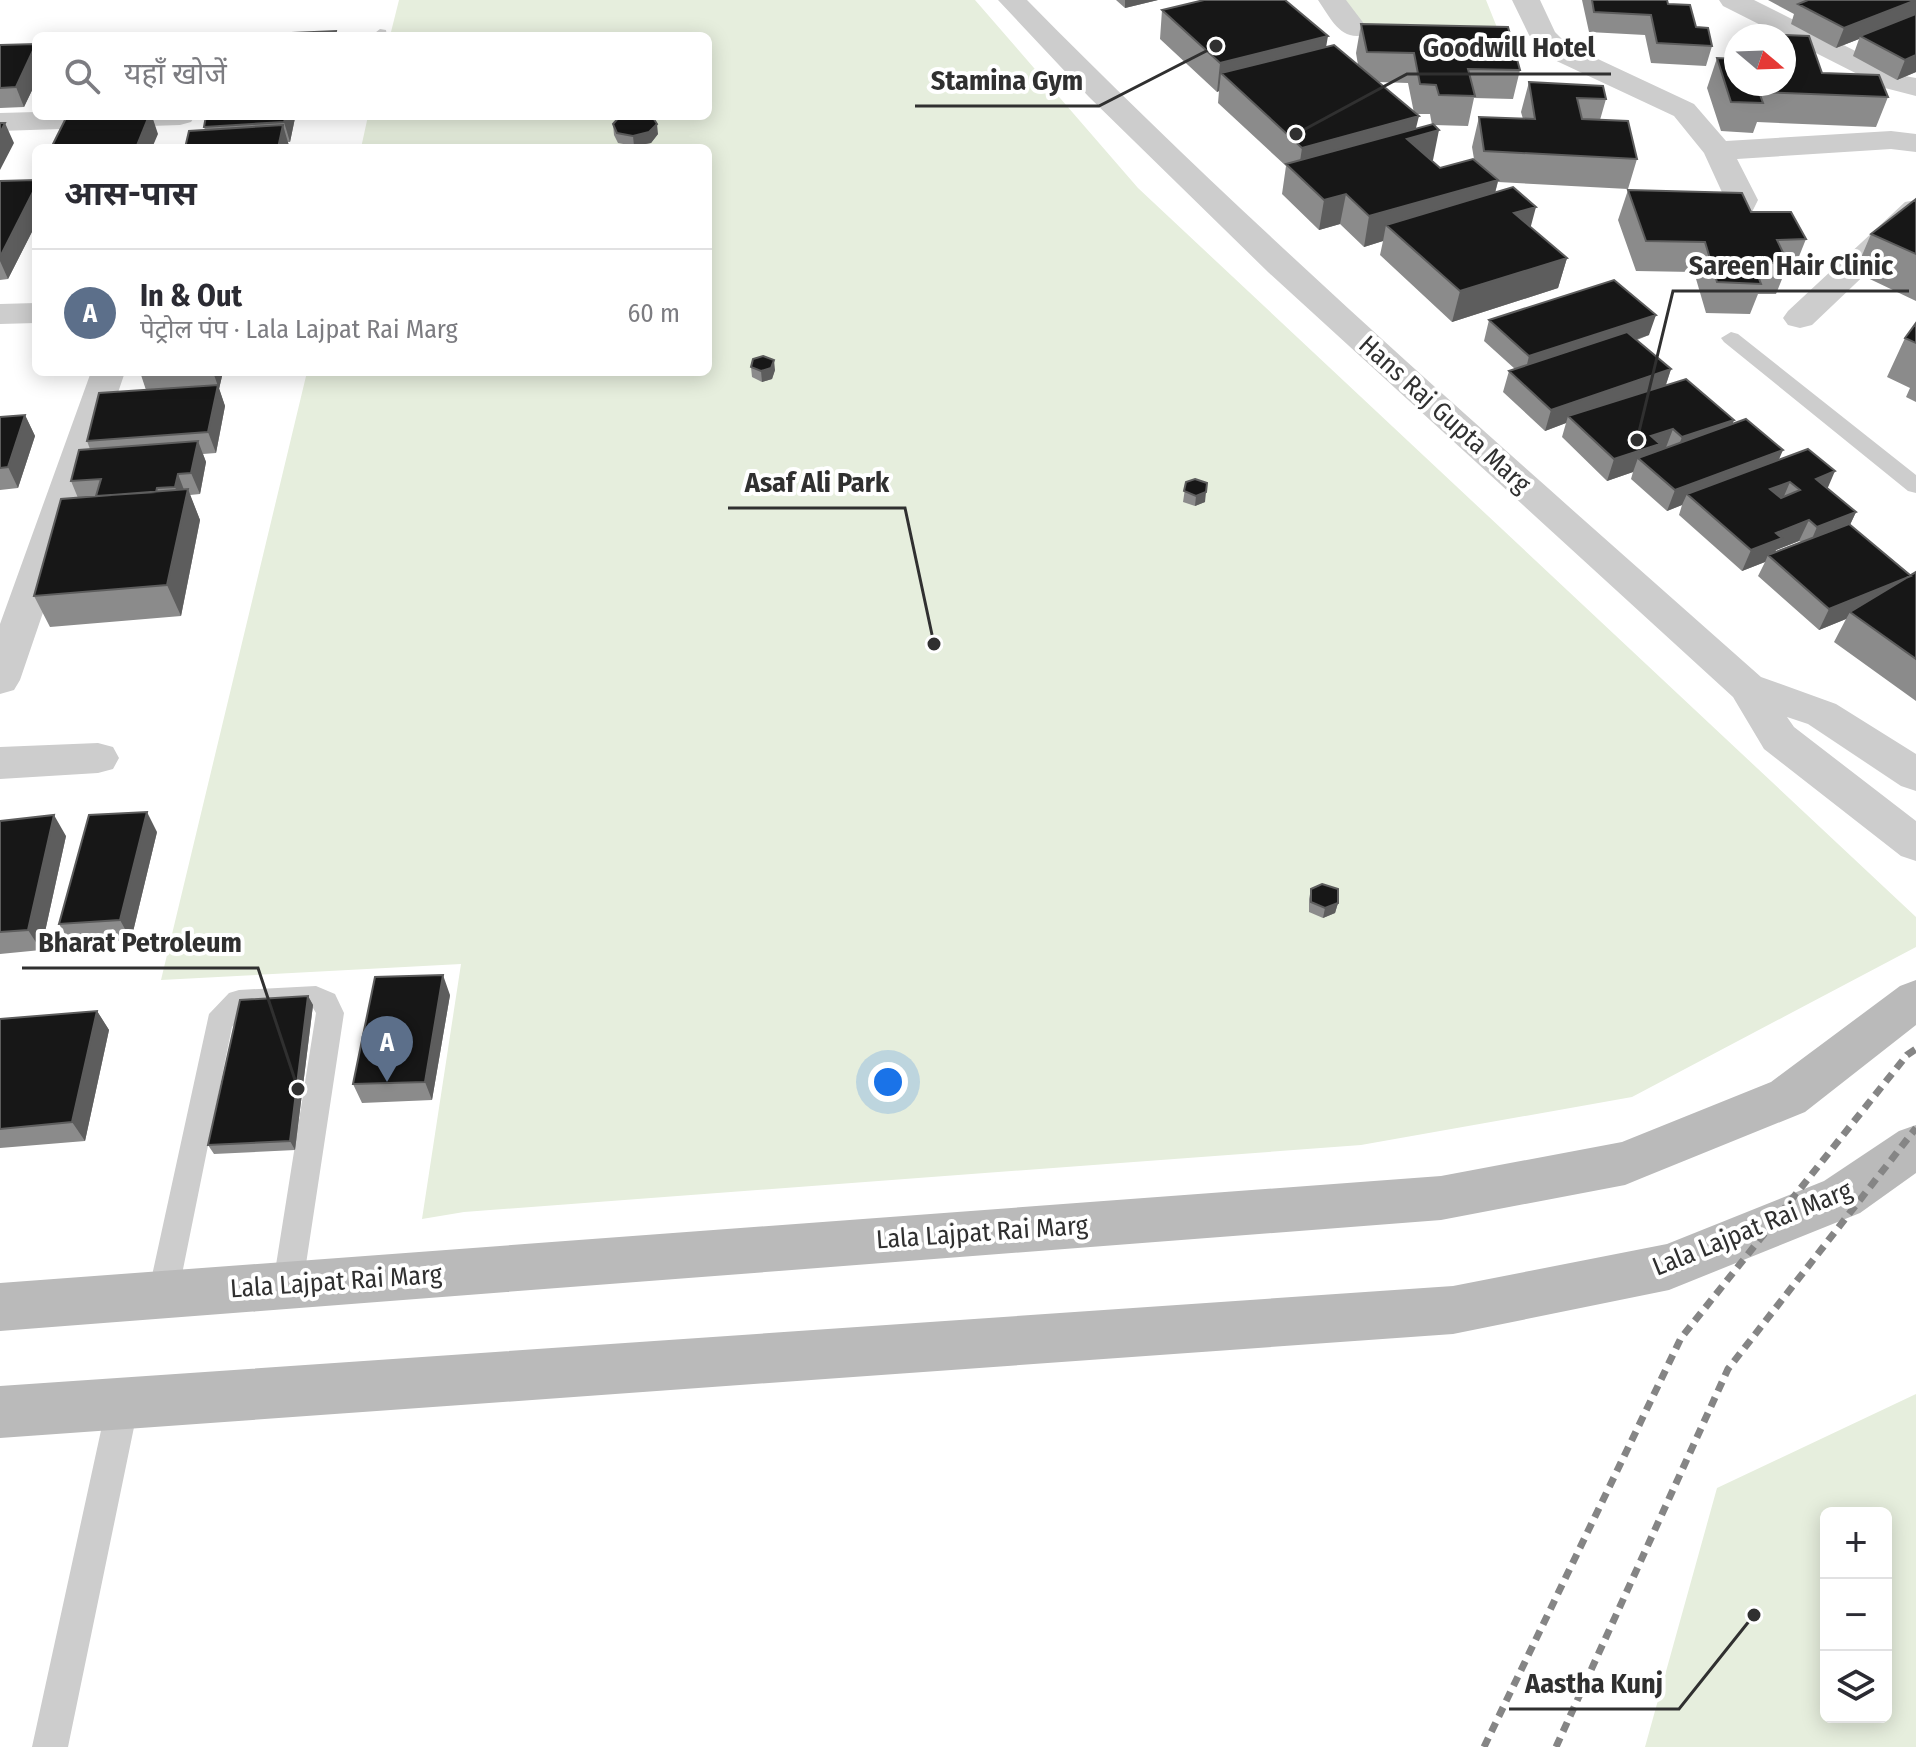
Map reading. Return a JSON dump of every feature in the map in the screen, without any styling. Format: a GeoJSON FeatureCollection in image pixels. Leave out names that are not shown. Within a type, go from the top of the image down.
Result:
{"type":"FeatureCollection","features":[{"type":"Feature","properties":{"kind":"main road","name":"Lala Lajpat Rai Marg"},"geometry":{"type":"LineString","coordinates":[[0,1307],[1441,1198],[1625,1163],[1788,1097],[1916,999]]}},
{"type":"Feature","properties":{"kind":"main road","name":"Lala Lajpat Rai Marg"},"geometry":{"type":"LineString","coordinates":[[0,1412],[1453,1310],[1669,1267],[1842,1197],[1916,1146]]}},
{"type":"Feature","properties":{"kind":"street","name":"Hans Raj Gupta Marg"},"geometry":{"type":"LineString","coordinates":[[1012,0],[1110,104],[1213,204],[1747,687],[1822,714],[1916,775]]}},
{"type":"Feature","properties":{"kind":"street"},"geometry":{"type":"LineString","coordinates":[[1332,0],[1354,29]]}},
{"type":"Feature","properties":{"kind":"street"},"geometry":{"type":"LineString","coordinates":[[1526,0],[1549,44],[1684,110],[1718,151],[1742,200],[1739,208],[1669,213]]}},
{"type":"Feature","properties":{"kind":"street"},"geometry":{"type":"LineString","coordinates":[[1733,0],[1895,82],[1916,87]]}},
{"type":"Feature","properties":{"kind":"street"},"geometry":{"type":"LineString","coordinates":[[0,122],[60,120]]}},
{"type":"Feature","properties":{"kind":"street"},"geometry":{"type":"LineString","coordinates":[[187,144],[196,120]]}},
{"type":"Feature","properties":{"kind":"street"},"geometry":{"type":"LineString","coordinates":[[1718,151],[1891,140],[1916,143]]}},
{"type":"Feature","properties":{"kind":"street"},"geometry":{"type":"LineString","coordinates":[[1800,318],[1916,209]]}},
{"type":"Feature","properties":{"kind":"street"},"geometry":{"type":"LineString","coordinates":[[0,314],[32,313]]}},
{"type":"Feature","properties":{"kind":"street"},"geometry":{"type":"LineString","coordinates":[[0,680],[107,376]]}},
{"type":"Feature","properties":{"kind":"street"},"geometry":{"type":"LineString","coordinates":[[1747,687],[1779,738],[1916,844]]}},
{"type":"Feature","properties":{"kind":"street"},"geometry":{"type":"LineString","coordinates":[[0,763],[98,758]]}},
{"type":"Feature","properties":{"kind":"lane"},"geometry":{"type":"LineString","coordinates":[[1731,338],[1916,486]]}},
{"type":"Feature","properties":{"kind":"lane"},"geometry":{"type":"LineString","coordinates":[[163,1294],[219,1022],[239,1001],[316,997],[325,1002],[330,1013],[288,1284]]}},
{"type":"Feature","properties":{"kind":"lane"},"geometry":{"type":"LineString","coordinates":[[50,1747],[123,1403]]}},
{"type":"Feature","properties":{"kind":"green space"},"geometry":{"type":"Polygon","coordinates":[[[399,0],[975,0],[1138,188],[1916,917],[1916,947],[1632,1097],[1361,1145],[464,1212],[422,1219],[461,964],[161,980],[306,376],[712,376],[712,144],[362,144],[367,120],[712,120],[712,32],[391,32],[399,0]]]}},
{"type":"Feature","properties":{"kind":"green space"},"geometry":{"type":"Polygon","coordinates":[[[1341,0],[1486,0],[1500,35],[1375,39],[1341,0]]]}},
{"type":"Feature","properties":{"kind":"green space"},"geometry":{"type":"Polygon","coordinates":[[[1916,1394],[1916,1747],[1645,1747],[1717,1488],[1916,1394]]]}},
{"type":"Feature","properties":{"kind":"building"},"geometry":{"type":"Polygon","coordinates":[[[1204,0],[1285,0],[1328,36],[1220,63],[1162,10],[1204,0]]]}},
{"type":"Feature","properties":{"kind":"building"},"geometry":{"type":"Polygon","coordinates":[[[1592,0],[1667,0],[1668,4],[1690,5],[1696,27],[1708,28],[1712,46],[1657,43],[1651,15],[1594,12],[1592,0]]]}},
{"type":"Feature","properties":{"kind":"building"},"geometry":{"type":"Polygon","coordinates":[[[1808,0],[1916,0],[1844,28],[1798,4],[1808,0]]]}},
{"type":"Feature","properties":{"kind":"building"},"geometry":{"type":"Polygon","coordinates":[[[1916,14],[1916,55],[1905,60],[1860,36],[1916,14]]]}},
{"type":"Feature","properties":{"kind":"building"},"geometry":{"type":"Polygon","coordinates":[[[1361,24],[1508,27],[1520,70],[1468,69],[1475,96],[1439,95],[1436,85],[1420,84],[1414,53],[1367,52],[1361,24]]]}},
{"type":"Feature","properties":{"kind":"building"},"geometry":{"type":"Polygon","coordinates":[[[1796,36],[1809,36],[1822,73],[1879,75],[1888,97],[1796,93],[1796,36]]]}},
{"type":"Feature","properties":{"kind":"building"},"geometry":{"type":"Polygon","coordinates":[[[32,44],[32,53],[16,87],[0,88],[0,45],[32,44]]]}},
{"type":"Feature","properties":{"kind":"building"},"geometry":{"type":"Polygon","coordinates":[[[1334,45],[1419,116],[1302,148],[1221,73],[1334,45]]]}},
{"type":"Feature","properties":{"kind":"building"},"geometry":{"type":"Polygon","coordinates":[[[1717,58],[1724,58],[1724,80],[1717,58]]]}},
{"type":"Feature","properties":{"kind":"building"},"geometry":{"type":"Polygon","coordinates":[[[1529,82],[1603,86],[1606,99],[1577,98],[1582,119],[1628,121],[1637,159],[1484,151],[1479,117],[1535,119],[1529,82]]]}},
{"type":"Feature","properties":{"kind":"building"},"geometry":{"type":"Polygon","coordinates":[[[1729,96],[1760,96],[1763,103],[1731,102],[1729,96]]]}},
{"type":"Feature","properties":{"kind":"building"},"geometry":{"type":"Polygon","coordinates":[[[65,120],[147,120],[138,144],[53,144],[65,120]]]}},
{"type":"Feature","properties":{"kind":"building"},"geometry":{"type":"Polygon","coordinates":[[[205,120],[285,120],[284,122],[204,127],[205,120]]]}},
{"type":"Feature","properties":{"kind":"building"},"geometry":{"type":"Polygon","coordinates":[[[616,120],[654,120],[657,124],[649,132],[633,136],[617,133],[613,124],[616,120]]]}},
{"type":"Feature","properties":{"kind":"building"},"geometry":{"type":"Polygon","coordinates":[[[1433,124],[1439,130],[1407,139],[1440,168],[1473,159],[1498,180],[1369,216],[1346,194],[1324,200],[1286,164],[1433,124]]]}},
{"type":"Feature","properties":{"kind":"building"},"geometry":{"type":"Polygon","coordinates":[[[283,125],[279,144],[186,144],[189,131],[283,125]]]}},
{"type":"Feature","properties":{"kind":"building"},"geometry":{"type":"Polygon","coordinates":[[[32,180],[32,194],[0,257],[0,181],[32,180]]]}},
{"type":"Feature","properties":{"kind":"building"},"geometry":{"type":"Polygon","coordinates":[[[1513,187],[1536,207],[1514,213],[1567,258],[1460,291],[1386,225],[1513,187]]]}},
{"type":"Feature","properties":{"kind":"building"},"geometry":{"type":"Polygon","coordinates":[[[1628,190],[1742,193],[1751,212],[1791,212],[1806,239],[1777,240],[1788,263],[1753,263],[1761,284],[1717,282],[1705,242],[1646,241],[1628,190]]]}},
{"type":"Feature","properties":{"kind":"building"},"geometry":{"type":"Polygon","coordinates":[[[1916,199],[1916,254],[1871,234],[1916,199]]]}},
{"type":"Feature","properties":{"kind":"building"},"geometry":{"type":"Polygon","coordinates":[[[1614,280],[1656,315],[1529,356],[1489,320],[1614,280]]]}},
{"type":"Feature","properties":{"kind":"building"},"geometry":{"type":"Polygon","coordinates":[[[1916,323],[1916,343],[1905,338],[1916,323]]]}},
{"type":"Feature","properties":{"kind":"building"},"geometry":{"type":"Polygon","coordinates":[[[1627,332],[1671,369],[1551,410],[1509,371],[1627,332]]]}},
{"type":"Feature","properties":{"kind":"building"},"geometry":{"type":"Polygon","coordinates":[[[763,356],[774,360],[771,368],[761,371],[751,367],[753,359],[763,356]]]}},
{"type":"Feature","properties":{"kind":"building"},"geometry":{"type":"Polygon","coordinates":[[[1686,379],[1734,420],[1682,437],[1673,429],[1651,436],[1660,444],[1614,459],[1568,416],[1686,379]]]}},
{"type":"Feature","properties":{"kind":"building"},"geometry":{"type":"Polygon","coordinates":[[[218,385],[208,432],[87,441],[99,393],[218,385]]]}},
{"type":"Feature","properties":{"kind":"building"},"geometry":{"type":"Polygon","coordinates":[[[25,415],[8,467],[0,468],[0,417],[25,415]]]}},
{"type":"Feature","properties":{"kind":"building"},"geometry":{"type":"Polygon","coordinates":[[[1746,419],[1783,450],[1675,490],[1638,458],[1746,419]]]}},
{"type":"Feature","properties":{"kind":"building"},"geometry":{"type":"Polygon","coordinates":[[[198,441],[191,473],[178,474],[175,487],[157,488],[156,492],[96,496],[101,479],[71,481],[79,450],[198,441]]]}},
{"type":"Feature","properties":{"kind":"building"},"geometry":{"type":"Polygon","coordinates":[[[1808,449],[1835,471],[1816,479],[1856,512],[1817,527],[1809,520],[1776,533],[1782,538],[1751,550],[1687,494],[1808,449]],[[1790,482],[1770,489],[1781,498],[1800,490],[1790,482]]]}},
{"type":"Feature","properties":{"kind":"building"},"geometry":{"type":"Polygon","coordinates":[[[1195,479],[1207,483],[1206,492],[1196,496],[1184,491],[1186,482],[1195,479]]]}},
{"type":"Feature","properties":{"kind":"building"},"geometry":{"type":"Polygon","coordinates":[[[188,489],[167,585],[34,596],[61,499],[188,489]]]}},
{"type":"Feature","properties":{"kind":"building"},"geometry":{"type":"Polygon","coordinates":[[[1849,524],[1911,576],[1829,609],[1768,555],[1849,524]]]}},
{"type":"Feature","properties":{"kind":"building"},"geometry":{"type":"Polygon","coordinates":[[[1916,572],[1916,659],[1850,612],[1916,572]]]}},
{"type":"Feature","properties":{"kind":"building"},"geometry":{"type":"Polygon","coordinates":[[[147,812],[120,920],[59,924],[89,815],[147,812]]]}},
{"type":"Feature","properties":{"kind":"building"},"geometry":{"type":"Polygon","coordinates":[[[54,815],[28,930],[0,932],[0,821],[54,815]]]}},
{"type":"Feature","properties":{"kind":"building"},"geometry":{"type":"Polygon","coordinates":[[[1322,884],[1338,889],[1338,903],[1325,908],[1311,902],[1311,889],[1322,884]]]}},
{"type":"Feature","properties":{"kind":"building"},"geometry":{"type":"Polygon","coordinates":[[[443,975],[425,1082],[353,1084],[375,977],[443,975]]]}},
{"type":"Feature","properties":{"kind":"building"},"geometry":{"type":"Polygon","coordinates":[[[308,996],[290,1141],[208,1145],[240,1000],[308,996]]]}},
{"type":"Feature","properties":{"kind":"building"},"geometry":{"type":"Polygon","coordinates":[[[97,1011],[72,1122],[0,1129],[0,1019],[97,1011]]]}},
{"type":"Feature","properties":{"kind":"railway"},"geometry":{"type":"LineString","coordinates":[[1484,1747],[1681,1338],[1907,1055],[1916,1049]]}},
{"type":"Feature","properties":{"kind":"railway"},"geometry":{"type":"LineString","coordinates":[[1556,1747],[1728,1369],[1916,1128]]}},
{"type":"Feature","properties":{"kind":"place","name":"Stamina Gym"},"geometry":{"type":"Point","coordinates":[1216,46]}},
{"type":"Feature","properties":{"kind":"place","name":"Goodwill Hotel"},"geometry":{"type":"Point","coordinates":[1296,134]}},
{"type":"Feature","properties":{"kind":"place","name":"Sareen Hair Clinic"},"geometry":{"type":"Point","coordinates":[1637,440]}},
{"type":"Feature","properties":{"kind":"place","name":"Asaf Ali Park"},"geometry":{"type":"Point","coordinates":[934,644]}},
{"type":"Feature","properties":{"kind":"place","name":"In & Out"},"geometry":{"type":"Point","coordinates":[387,1082]}},
{"type":"Feature","properties":{"kind":"place","name":"Bharat Petroleum"},"geometry":{"type":"Point","coordinates":[298,1089]}},
{"type":"Feature","properties":{"kind":"place","name":"Aastha Kunj"},"geometry":{"type":"Point","coordinates":[1754,1615]}}]}
